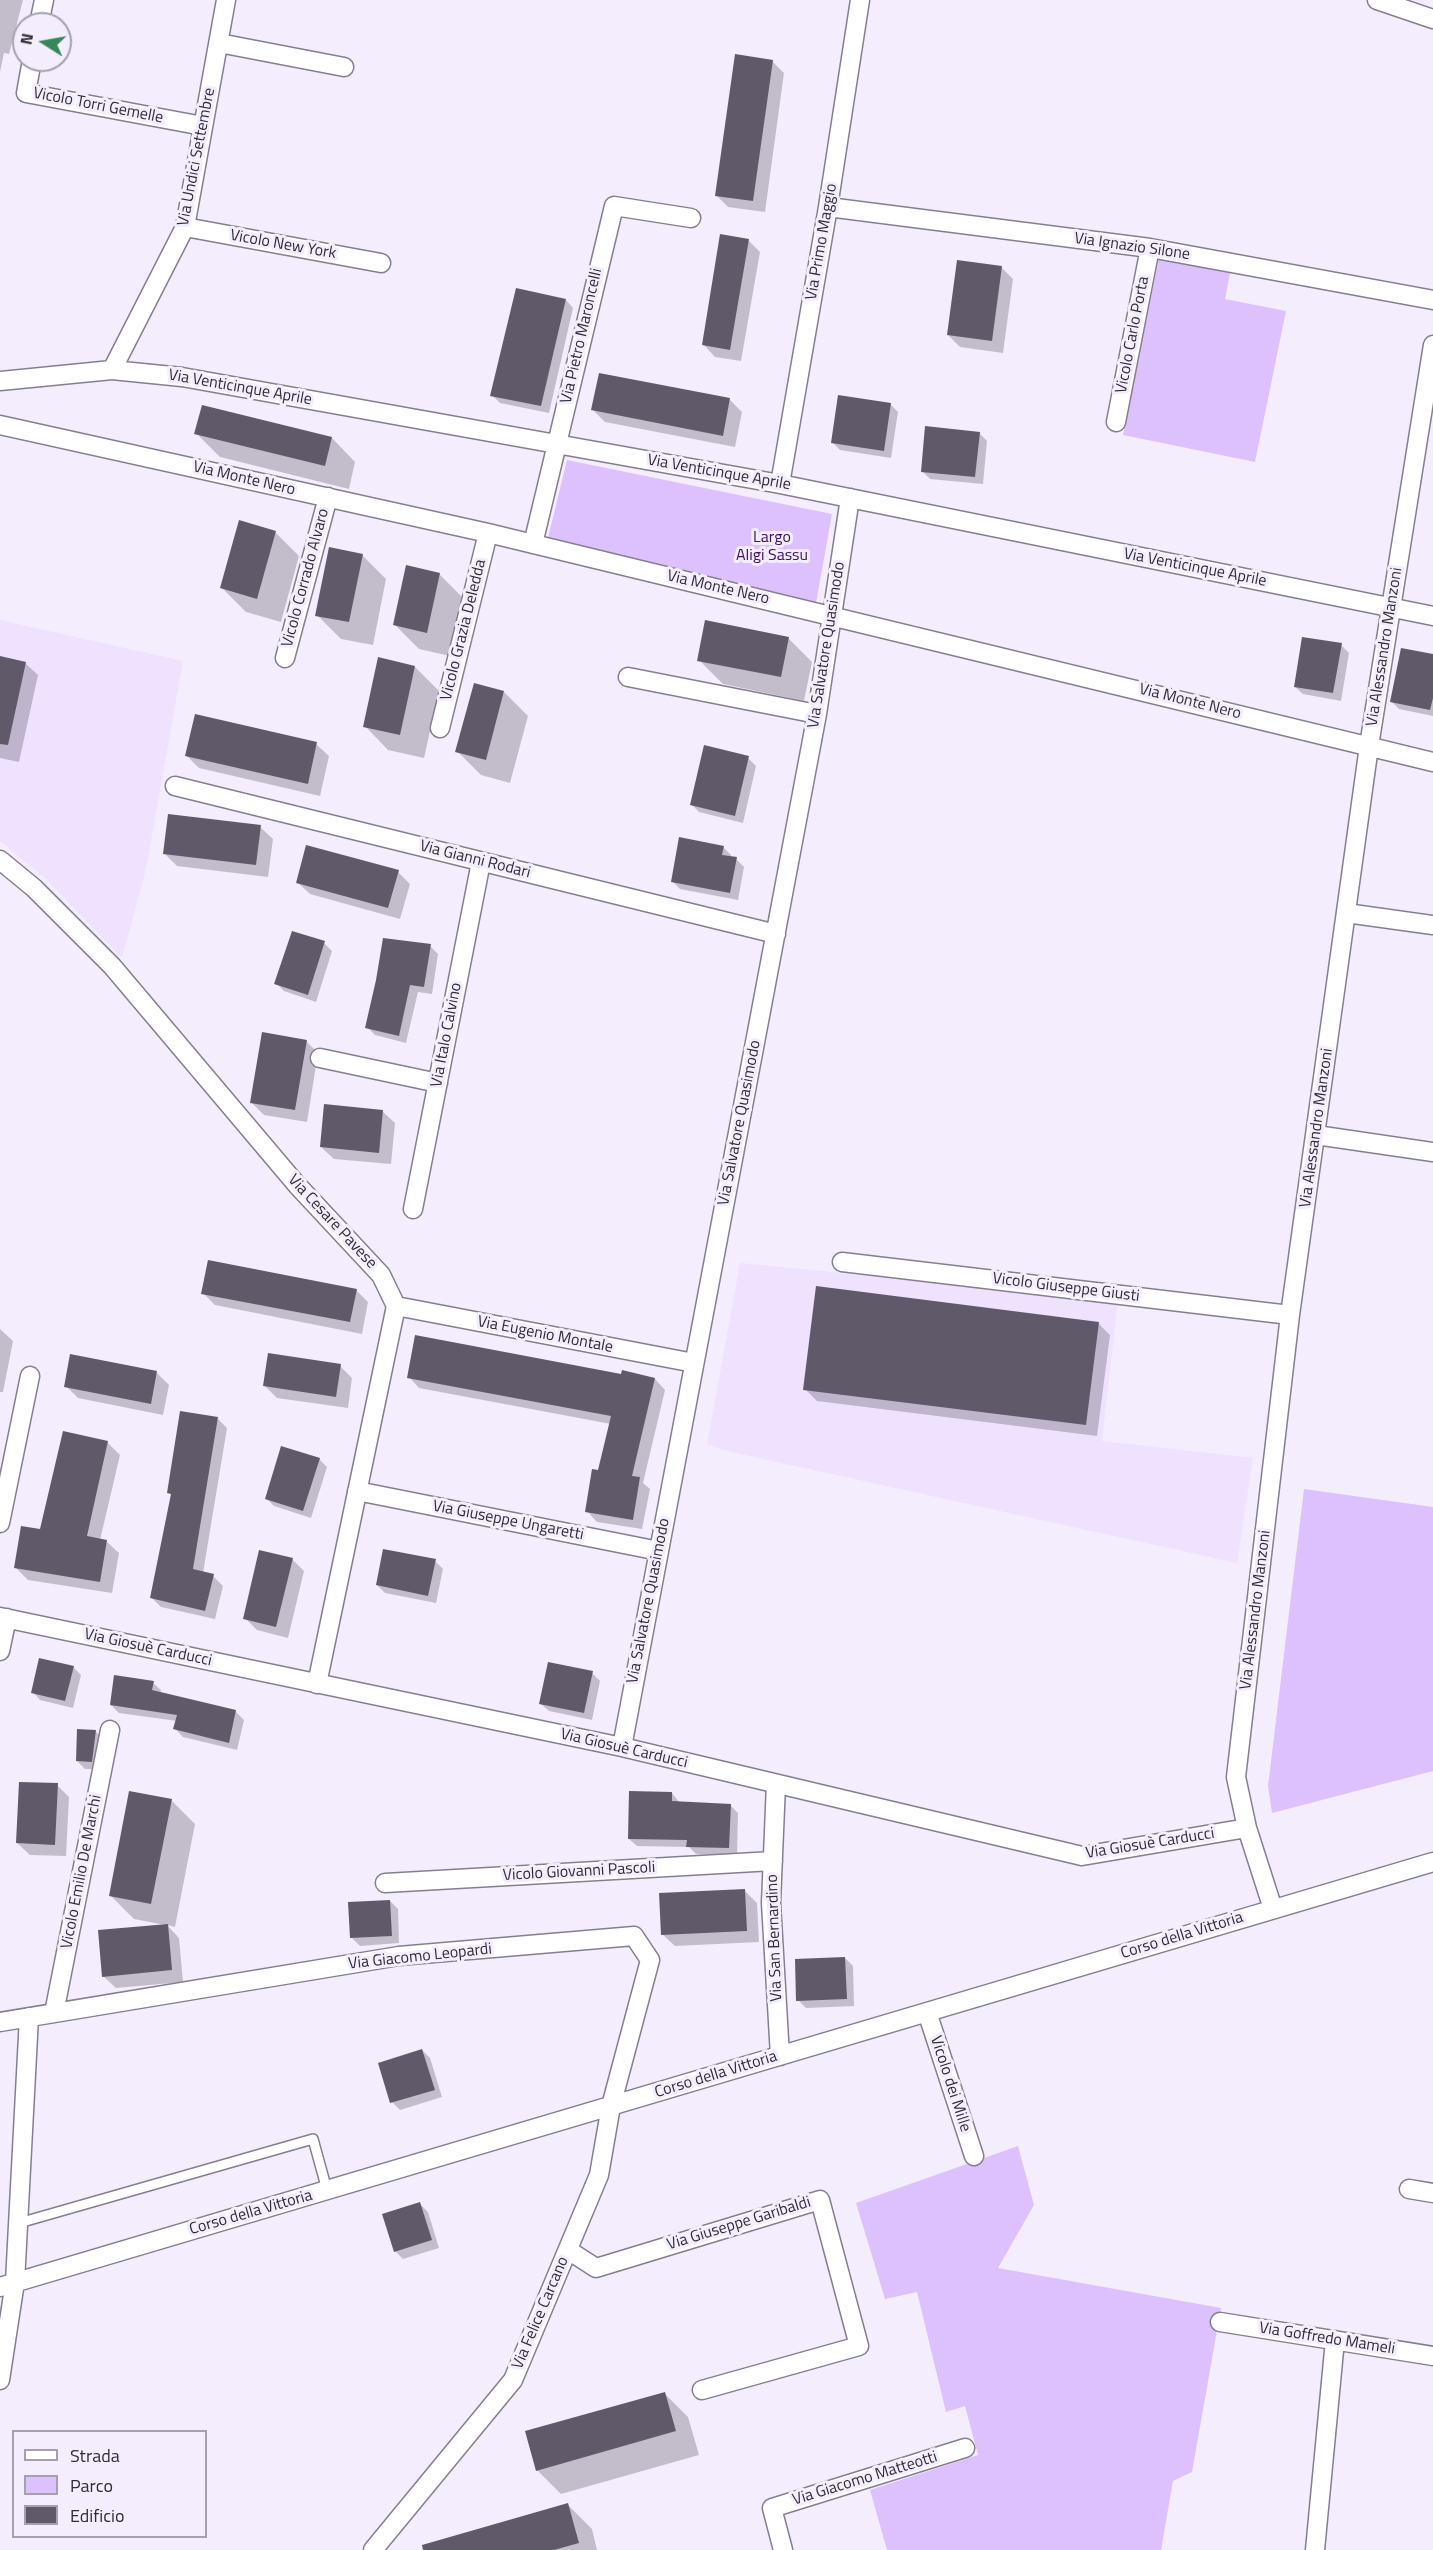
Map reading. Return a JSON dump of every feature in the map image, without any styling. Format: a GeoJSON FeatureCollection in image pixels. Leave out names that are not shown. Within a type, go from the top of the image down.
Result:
{"type":"FeatureCollection","features":[{"type":"Feature","properties":{"kind":"street","name":"Via Undici Settembre"},"geometry":{"type":"LineString","coordinates":[[112,370],[185,227],[226,0]]}},
{"type":"Feature","properties":{"kind":"street","name":"Via Primo Maggio"},"geometry":{"type":"LineString","coordinates":[[780,484],[828,207],[860,0]]}},
{"type":"Feature","properties":{"kind":"street"},"geometry":{"type":"LineString","coordinates":[[1377,0],[1433,19]]}},
{"type":"Feature","properties":{"kind":"street"},"geometry":{"type":"LineString","coordinates":[[219,43],[344,67]]}},
{"type":"Feature","properties":{"kind":"street","name":"Vicolo Torri Gemelle"},"geometry":{"type":"LineString","coordinates":[[30,72],[26,93],[203,126]]}},
{"type":"Feature","properties":{"kind":"street","name":"Via Pietro Maroncelli"},"geometry":{"type":"LineString","coordinates":[[533,544],[614,206],[691,218]]}},
{"type":"Feature","properties":{"kind":"street","name":"Via Ignazio Silone"},"geometry":{"type":"LineString","coordinates":[[828,207],[1150,248],[1433,300]]}},
{"type":"Feature","properties":{"kind":"street","name":"Vicolo New York"},"geometry":{"type":"LineString","coordinates":[[185,227],[381,263]]}},
{"type":"Feature","properties":{"kind":"street","name":"Vicolo Carlo Porta"},"geometry":{"type":"LineString","coordinates":[[1116,422],[1150,248]]}},
{"type":"Feature","properties":{"kind":"street","name":"Via Alessandro Manzoni"},"geometry":{"type":"LineString","coordinates":[[1273,1909],[1246,1828],[1236,1778],[1290,1315],[1369,746],[1433,345]]}},
{"type":"Feature","properties":{"kind":"street","name":"Via Venticinque Aprile"},"geometry":{"type":"LineString","coordinates":[[0,381],[112,370],[182,376],[780,484],[1433,616]]}},
{"type":"Feature","properties":{"kind":"street","name":"Via Monte Nero"},"geometry":{"type":"LineString","coordinates":[[0,425],[488,533],[1433,762]]}},
{"type":"Feature","properties":{"kind":"street","name":"Vicolo Corrado Alvaro"},"geometry":{"type":"LineString","coordinates":[[285,658],[328,497]]}},
{"type":"Feature","properties":{"kind":"street","name":"Via Salvatore Quasimodo"},"geometry":{"type":"LineString","coordinates":[[622,1747],[818,714],[850,498]]}},
{"type":"Feature","properties":{"kind":"street","name":"Vicolo Grazia Deledda"},"geometry":{"type":"LineString","coordinates":[[440,728],[488,533]]}},
{"type":"Feature","properties":{"kind":"street"},"geometry":{"type":"LineString","coordinates":[[628,677],[818,714]]}},
{"type":"Feature","properties":{"kind":"street","name":"Via Gianni Rodari"},"geometry":{"type":"LineString","coordinates":[[175,786],[776,934]]}},
{"type":"Feature","properties":{"kind":"street","name":"Via Cesare Pavese"},"geometry":{"type":"LineString","coordinates":[[0,860],[34,888],[112,966],[297,1185],[381,1275],[396,1306]]}},
{"type":"Feature","properties":{"kind":"street","name":"Via Italo Calvino"},"geometry":{"type":"LineString","coordinates":[[413,1209],[481,861]]}},
{"type":"Feature","properties":{"kind":"street"},"geometry":{"type":"LineString","coordinates":[[1346,913],[1433,926]]}},
{"type":"Feature","properties":{"kind":"street"},"geometry":{"type":"LineString","coordinates":[[320,1058],[438,1083]]}},
{"type":"Feature","properties":{"kind":"street"},"geometry":{"type":"LineString","coordinates":[[1316,1135],[1433,1152]]}},
{"type":"Feature","properties":{"kind":"street","name":"Vicolo Giuseppe Giusti"},"geometry":{"type":"LineString","coordinates":[[842,1262],[1290,1315]]}},
{"type":"Feature","properties":{"kind":"street"},"geometry":{"type":"LineString","coordinates":[[317,1684],[396,1306]]}},
{"type":"Feature","properties":{"kind":"street","name":"Via Eugenio Montale"},"geometry":{"type":"LineString","coordinates":[[396,1306],[694,1364]]}},
{"type":"Feature","properties":{"kind":"street"},"geometry":{"type":"LineString","coordinates":[[0,1523],[30,1376]]}},
{"type":"Feature","properties":{"kind":"street","name":"Via Giuseppe Ungaretti"},"geometry":{"type":"LineString","coordinates":[[357,1491],[659,1551]]}},
{"type":"Feature","properties":{"kind":"street"},"geometry":{"type":"LineString","coordinates":[[0,1651],[3,1618]]}},
{"type":"Feature","properties":{"kind":"street","name":"Via Giosuè Carducci"},"geometry":{"type":"LineString","coordinates":[[3,1618],[622,1747],[1082,1856],[1246,1828]]}},
{"type":"Feature","properties":{"kind":"street","name":"Vicolo Emilio De Marchi"},"geometry":{"type":"LineString","coordinates":[[54,2013],[110,1730]]}},
{"type":"Feature","properties":{"kind":"street","name":"Via San Bernardino"},"geometry":{"type":"LineString","coordinates":[[776,1784],[771,1903],[780,2056]]}},
{"type":"Feature","properties":{"kind":"street","name":"Vicolo Giovanni Pascoli"},"geometry":{"type":"LineString","coordinates":[[385,1883],[773,1861]]}},
{"type":"Feature","properties":{"kind":"street","name":"Corso della Vittoria"},"geometry":{"type":"LineString","coordinates":[[8,2285],[1433,1862]]}},
{"type":"Feature","properties":{"kind":"street","name":"Via Giacomo Leopardi"},"geometry":{"type":"LineString","coordinates":[[0,2022],[399,1956],[634,1936],[650,1960],[611,2106]]}},
{"type":"Feature","properties":{"kind":"street","name":"Vicolo dei Mille"},"geometry":{"type":"LineString","coordinates":[[927,2012],[974,2156]]}},
{"type":"Feature","properties":{"kind":"street"},"geometry":{"type":"LineString","coordinates":[[0,2380],[8,2285],[19,2223],[30,2017]]}},
{"type":"Feature","properties":{"kind":"street","name":"Via Felice Carcano"},"geometry":{"type":"LineString","coordinates":[[373,2550],[513,2380],[599,2175],[611,2106]]}},
{"type":"Feature","properties":{"kind":"street"},"geometry":{"type":"LineString","coordinates":[[1409,2189],[1433,2193]]}},
{"type":"Feature","properties":{"kind":"street","name":"Via Giuseppe Garibaldi"},"geometry":{"type":"LineString","coordinates":[[568,2250],[596,2268],[820,2200],[859,2346],[702,2390]]}},
{"type":"Feature","properties":{"kind":"street","name":"Via Goffredo Mameli"},"geometry":{"type":"LineString","coordinates":[[1220,2322],[1433,2356]]}},
{"type":"Feature","properties":{"kind":"street"},"geometry":{"type":"LineString","coordinates":[[1314,2550],[1335,2340]]}},
{"type":"Feature","properties":{"kind":"street","name":"Via Giacomo Matteotti"},"geometry":{"type":"LineString","coordinates":[[783,2550],[772,2508],[965,2448]]}},
{"type":"Feature","properties":{"kind":"lane"},"geometry":{"type":"LineString","coordinates":[[19,2223],[313,2139],[327,2190]]}},
{"type":"Feature","properties":{"kind":"shaded area"},"geometry":{"type":"Polygon","coordinates":[[[0,620],[183,661],[146,869],[122,958],[46,879],[0,841],[0,620]]]}},
{"type":"Feature","properties":{"kind":"shaded area"},"geometry":{"type":"Polygon","coordinates":[[[740,1263],[1118,1300],[1102,1441],[1253,1458],[1237,1563],[707,1445],[740,1263]]]}},
{"type":"Feature","properties":{"kind":"green space"},"geometry":{"type":"Polygon","coordinates":[[[1159,258],[1230,273],[1225,299],[1286,311],[1255,462],[1123,435],[1159,258]]]}},
{"type":"Feature","properties":{"kind":"green space","name":"Largo Aligi Sassu"},"geometry":{"type":"Polygon","coordinates":[[[567,460],[832,514],[816,603],[547,542],[567,460]]]}},
{"type":"Feature","properties":{"kind":"green space"},"geometry":{"type":"Polygon","coordinates":[[[1304,1489],[1433,1507],[1433,1771],[1272,1813],[1268,1786],[1304,1489]]]}},
{"type":"Feature","properties":{"kind":"green space"},"geometry":{"type":"Polygon","coordinates":[[[1018,2146],[1034,2205],[998,2268],[1221,2308],[1192,2472],[1173,2481],[1161,2550],[887,2550],[870,2490],[978,2455],[965,2406],[946,2412],[917,2292],[885,2299],[856,2203],[1018,2146]]]}},
{"type":"Feature","properties":{"kind":"building"},"geometry":{"type":"Polygon","coordinates":[[[735,54],[773,60],[753,201],[715,196],[735,54]]]}},
{"type":"Feature","properties":{"kind":"building"},"geometry":{"type":"Polygon","coordinates":[[[720,234],[749,239],[730,350],[702,345],[720,234]]]}},
{"type":"Feature","properties":{"kind":"building"},"geometry":{"type":"Polygon","coordinates":[[[957,260],[1002,266],[992,341],[947,335],[957,260]]]}},
{"type":"Feature","properties":{"kind":"building"},"geometry":{"type":"Polygon","coordinates":[[[516,288],[566,299],[541,406],[490,396],[516,288]]]}},
{"type":"Feature","properties":{"kind":"building"},"geometry":{"type":"Polygon","coordinates":[[[599,373],[730,398],[723,436],[591,410],[599,373]]]}},
{"type":"Feature","properties":{"kind":"building"},"geometry":{"type":"Polygon","coordinates":[[[838,395],[891,403],[884,451],[831,443],[838,395]]]}},
{"type":"Feature","properties":{"kind":"building"},"geometry":{"type":"Polygon","coordinates":[[[202,405],[332,437],[325,466],[194,434],[202,405]]]}},
{"type":"Feature","properties":{"kind":"building"},"geometry":{"type":"Polygon","coordinates":[[[925,426],[980,432],[975,477],[921,472],[925,426]]]}},
{"type":"Feature","properties":{"kind":"building"},"geometry":{"type":"Polygon","coordinates":[[[239,520],[276,531],[257,599],[220,588],[239,520]]]}},
{"type":"Feature","properties":{"kind":"building"},"geometry":{"type":"Polygon","coordinates":[[[329,547],[363,554],[349,622],[315,616],[329,547]]]}},
{"type":"Feature","properties":{"kind":"building"},"geometry":{"type":"Polygon","coordinates":[[[406,565],[440,573],[427,633],[393,625],[406,565]]]}},
{"type":"Feature","properties":{"kind":"building"},"geometry":{"type":"Polygon","coordinates":[[[705,620],[789,637],[781,677],[697,661],[705,620]]]}},
{"type":"Feature","properties":{"kind":"building"},"geometry":{"type":"Polygon","coordinates":[[[1302,637],[1342,643],[1333,693],[1294,687],[1302,637]]]}},
{"type":"Feature","properties":{"kind":"building"},"geometry":{"type":"Polygon","coordinates":[[[1401,648],[1433,654],[1433,698],[1430,710],[1390,702],[1401,648]]]}},
{"type":"Feature","properties":{"kind":"building"},"geometry":{"type":"Polygon","coordinates":[[[0,656],[26,662],[8,745],[0,744],[0,656]]]}},
{"type":"Feature","properties":{"kind":"building"},"geometry":{"type":"Polygon","coordinates":[[[378,657],[415,666],[400,735],[363,727],[378,657]]]}},
{"type":"Feature","properties":{"kind":"building"},"geometry":{"type":"Polygon","coordinates":[[[474,683],[504,691],[486,760],[455,752],[474,683]]]}},
{"type":"Feature","properties":{"kind":"building"},"geometry":{"type":"Polygon","coordinates":[[[195,714],[317,742],[308,784],[185,756],[195,714]]]}},
{"type":"Feature","properties":{"kind":"building"},"geometry":{"type":"Polygon","coordinates":[[[704,745],[749,756],[735,816],[690,805],[704,745]]]}},
{"type":"Feature","properties":{"kind":"building"},"geometry":{"type":"Polygon","coordinates":[[[168,814],[261,825],[256,865],[163,854],[168,814]]]}},
{"type":"Feature","properties":{"kind":"building"},"geometry":{"type":"Polygon","coordinates":[[[679,837],[724,846],[722,855],[737,857],[730,893],[671,882],[679,837]]]}},
{"type":"Feature","properties":{"kind":"building"},"geometry":{"type":"Polygon","coordinates":[[[306,845],[399,870],[388,908],[296,883],[306,845]]]}},
{"type":"Feature","properties":{"kind":"building"},"geometry":{"type":"Polygon","coordinates":[[[292,931],[325,941],[308,995],[274,984],[292,931]]]}},
{"type":"Feature","properties":{"kind":"building"},"geometry":{"type":"Polygon","coordinates":[[[383,938],[431,944],[424,987],[410,985],[399,1036],[365,1028],[383,938]]]}},
{"type":"Feature","properties":{"kind":"building"},"geometry":{"type":"Polygon","coordinates":[[[262,1032],[307,1040],[295,1110],[250,1103],[262,1032]]]}},
{"type":"Feature","properties":{"kind":"building"},"geometry":{"type":"Polygon","coordinates":[[[324,1104],[383,1110],[379,1153],[320,1147],[324,1104]]]}},
{"type":"Feature","properties":{"kind":"building"},"geometry":{"type":"Polygon","coordinates":[[[208,1260],[357,1289],[350,1322],[201,1294],[208,1260]]]}},
{"type":"Feature","properties":{"kind":"building"},"geometry":{"type":"Polygon","coordinates":[[[816,1286],[1099,1322],[1086,1425],[803,1390],[816,1286]]]}},
{"type":"Feature","properties":{"kind":"building"},"geometry":{"type":"Polygon","coordinates":[[[415,1335],[621,1374],[622,1370],[655,1378],[632,1476],[640,1477],[633,1520],[585,1512],[592,1469],[598,1470],[611,1416],[407,1378],[415,1335]]]}},
{"type":"Feature","properties":{"kind":"building"},"geometry":{"type":"Polygon","coordinates":[[[268,1353],[341,1364],[336,1397],[263,1386],[268,1353]]]}},
{"type":"Feature","properties":{"kind":"building"},"geometry":{"type":"Polygon","coordinates":[[[70,1354],[157,1371],[151,1404],[64,1387],[70,1354]]]}},
{"type":"Feature","properties":{"kind":"building"},"geometry":{"type":"Polygon","coordinates":[[[180,1411],[218,1417],[193,1569],[214,1574],[205,1611],[150,1598],[171,1494],[167,1493],[180,1411]]]}},
{"type":"Feature","properties":{"kind":"building"},"geometry":{"type":"Polygon","coordinates":[[[63,1431],[108,1441],[87,1536],[107,1540],[100,1582],[14,1568],[21,1526],[40,1529],[63,1431]]]}},
{"type":"Feature","properties":{"kind":"building"},"geometry":{"type":"Polygon","coordinates":[[[281,1446],[320,1458],[303,1511],[265,1499],[281,1446]]]}},
{"type":"Feature","properties":{"kind":"building"},"geometry":{"type":"Polygon","coordinates":[[[383,1549],[436,1559],[428,1596],[376,1585],[383,1549]]]}},
{"type":"Feature","properties":{"kind":"building"},"geometry":{"type":"Polygon","coordinates":[[[259,1550],[293,1558],[276,1627],[243,1619],[259,1550]]]}},
{"type":"Feature","properties":{"kind":"building"},"geometry":{"type":"Polygon","coordinates":[[[39,1658],[74,1666],[65,1701],[31,1693],[39,1658]]]}},
{"type":"Feature","properties":{"kind":"building"},"geometry":{"type":"Polygon","coordinates":[[[548,1662],[593,1671],[584,1713],[539,1704],[548,1662]]]}},
{"type":"Feature","properties":{"kind":"building"},"geometry":{"type":"Polygon","coordinates":[[[114,1675],[154,1681],[152,1690],[236,1710],[229,1743],[173,1729],[177,1715],[110,1705],[114,1675]]]}},
{"type":"Feature","properties":{"kind":"building"},"geometry":{"type":"Polygon","coordinates":[[[77,1729],[96,1730],[92,1762],[76,1761],[77,1729]]]}},
{"type":"Feature","properties":{"kind":"building"},"geometry":{"type":"Polygon","coordinates":[[[19,1782],[58,1783],[55,1845],[16,1843],[19,1782]]]}},
{"type":"Feature","properties":{"kind":"building"},"geometry":{"type":"Polygon","coordinates":[[[129,1791],[172,1799],[151,1904],[109,1896],[129,1791]]]}},
{"type":"Feature","properties":{"kind":"building"},"geometry":{"type":"Polygon","coordinates":[[[629,1791],[672,1792],[672,1801],[731,1804],[729,1848],[686,1847],[687,1840],[628,1839],[629,1791]]]}},
{"type":"Feature","properties":{"kind":"building"},"geometry":{"type":"Polygon","coordinates":[[[745,1889],[747,1931],[661,1935],[659,1893],[745,1889]]]}},
{"type":"Feature","properties":{"kind":"building"},"geometry":{"type":"Polygon","coordinates":[[[390,1900],[392,1936],[350,1938],[348,1902],[390,1900]]]}},
{"type":"Feature","properties":{"kind":"building"},"geometry":{"type":"Polygon","coordinates":[[[168,1924],[172,1970],[102,1977],[98,1930],[168,1924]]]}},
{"type":"Feature","properties":{"kind":"building"},"geometry":{"type":"Polygon","coordinates":[[[845,1957],[847,1999],[796,2001],[795,1959],[845,1957]]]}},
{"type":"Feature","properties":{"kind":"building"},"geometry":{"type":"Polygon","coordinates":[[[422,2049],[435,2090],[390,2103],[378,2063],[422,2049]]]}},
{"type":"Feature","properties":{"kind":"building"},"geometry":{"type":"Polygon","coordinates":[[[420,2202],[432,2240],[394,2252],[382,2214],[420,2202]]]}},
{"type":"Feature","properties":{"kind":"building"},"geometry":{"type":"Polygon","coordinates":[[[665,2392],[676,2431],[536,2471],[525,2431],[665,2392]]]}},
{"type":"Feature","properties":{"kind":"building"},"geometry":{"type":"Polygon","coordinates":[[[568,2503],[579,2543],[554,2550],[423,2550],[422,2545],[568,2503]]]}}]}
